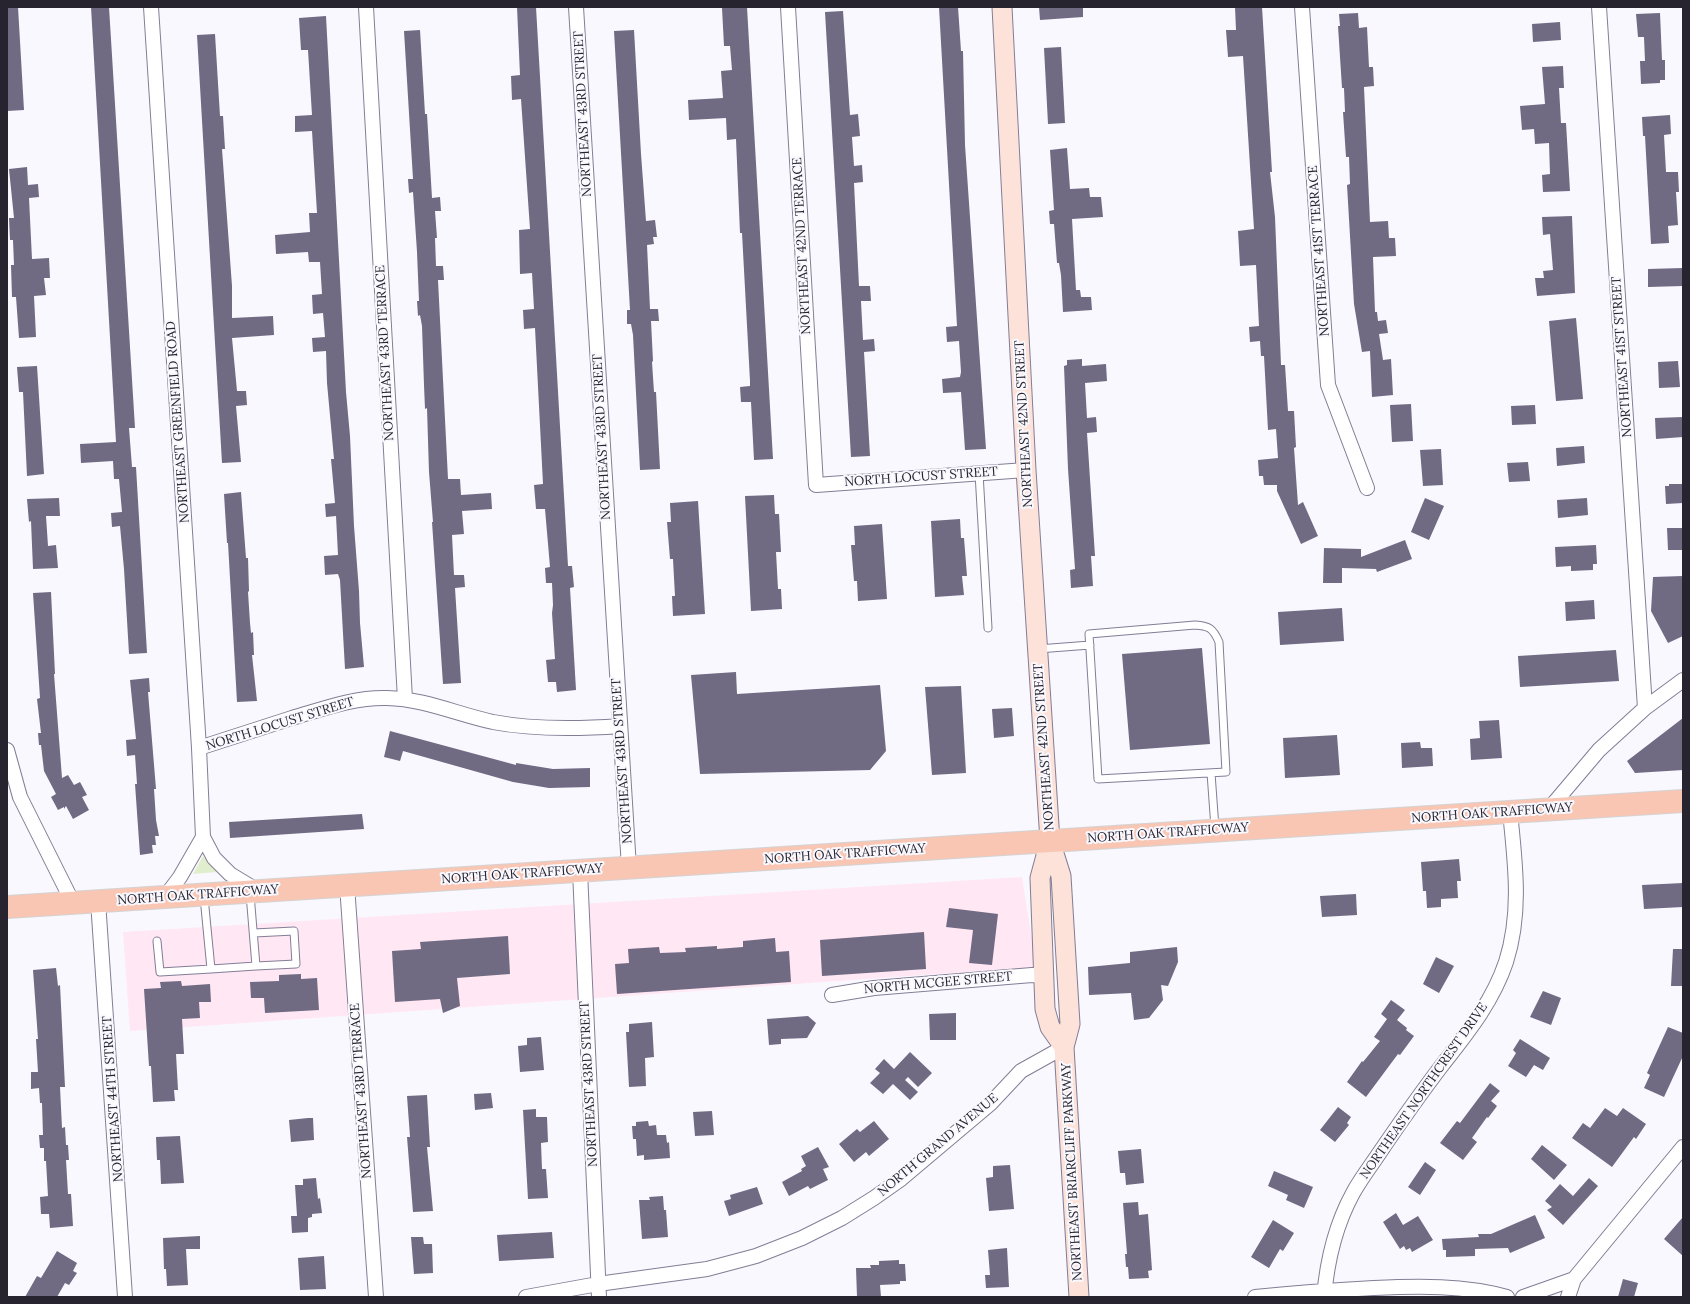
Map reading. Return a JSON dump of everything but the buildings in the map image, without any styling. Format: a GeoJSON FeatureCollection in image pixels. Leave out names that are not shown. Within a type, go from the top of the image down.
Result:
{"type":"FeatureCollection","features":[{"type":"Feature","properties":{"kind":"main road","name":"NORTHEAST 42ND STREET"},"geometry":{"type":"LineString","coordinates":[[1002,7],[1026,470],[1050,841]]}},
{"type":"Feature","properties":{"kind":"main road","name":"NORTH OAK TRAFFICWAY"},"geometry":{"type":"LineString","coordinates":[[7,907],[1683,801]]}},
{"type":"Feature","properties":{"kind":"main road","name":"NORTHEAST BRIARCLIFF PARKWAY"},"geometry":{"type":"LineString","coordinates":[[1050,841],[1040,878],[1045,1009],[1050,1027],[1064,1047]]}},
{"type":"Feature","properties":{"kind":"main road","name":"NORTHEAST BRIARCLIFF PARKWAY"},"geometry":{"type":"LineString","coordinates":[[1050,841],[1061,876],[1070,1024],[1064,1047],[1079,1297]]}},
{"type":"Feature","properties":{"kind":"street","name":"NORTHEAST GREENFIELD ROAD"},"geometry":{"type":"LineString","coordinates":[[151,7],[199,748],[203,838],[214,858],[230,874],[254,891]]}},
{"type":"Feature","properties":{"kind":"street","name":"NORTHEAST 43RD TERRACE"},"geometry":{"type":"LineString","coordinates":[[366,7],[405,699]]}},
{"type":"Feature","properties":{"kind":"street","name":"NORTHEAST 43RD STREET"},"geometry":{"type":"LineString","coordinates":[[576,7],[629,868]]}},
{"type":"Feature","properties":{"kind":"street","name":"NORTHEAST 42ND TERRACE"},"geometry":{"type":"LineString","coordinates":[[788,7],[816,485]]}},
{"type":"Feature","properties":{"kind":"street","name":"NORTHEAST 41ST TERRACE"},"geometry":{"type":"LineString","coordinates":[[1302,7],[1328,385],[1367,488]]}},
{"type":"Feature","properties":{"kind":"street","name":"NORTHEAST 41ST STREET"},"geometry":{"type":"LineString","coordinates":[[1599,7],[1645,708]]}},
{"type":"Feature","properties":{"kind":"street","name":"NORTH LOCUST STREET"},"geometry":{"type":"LineString","coordinates":[[816,485],[1026,470]]}},
{"type":"Feature","properties":{"kind":"street"},"geometry":{"type":"LineString","coordinates":[[1549,809],[1599,750],[1645,708],[1683,680]]}},
{"type":"Feature","properties":{"kind":"street","name":"NORTH LOCUST STREET"},"geometry":{"type":"LineString","coordinates":[[199,748],[345,702],[385,698],[431,703],[469,716],[495,722],[535,728],[575,729],[620,726]]}},
{"type":"Feature","properties":{"kind":"street"},"geometry":{"type":"LineString","coordinates":[[7,750],[13,794],[73,903]]}},
{"type":"Feature","properties":{"kind":"street","name":"NORTHEAST NORTHCREST DRIVE"},"geometry":{"type":"LineString","coordinates":[[1324,1294],[1333,1243],[1353,1193],[1409,1108],[1482,1014],[1498,983],[1511,942],[1517,902],[1510,812]]}},
{"type":"Feature","properties":{"kind":"street"},"geometry":{"type":"LineString","coordinates":[[165,897],[180,877],[203,838]]}},
{"type":"Feature","properties":{"kind":"street","name":"NORTHEAST 43RD STREET"},"geometry":{"type":"LineString","coordinates":[[580,871],[599,1290]]}},
{"type":"Feature","properties":{"kind":"street","name":"NORTHEAST 43RD TERRACE"},"geometry":{"type":"LineString","coordinates":[[347,886],[376,1297]]}},
{"type":"Feature","properties":{"kind":"street","name":"NORTHEAST 44TH STREET"},"geometry":{"type":"LineString","coordinates":[[98,901],[125,1297]]}},
{"type":"Feature","properties":{"kind":"street","name":"NORTH MCGEE STREET"},"geometry":{"type":"LineString","coordinates":[[832,995],[874,988],[1032,975],[1044,976]]}},
{"type":"Feature","properties":{"kind":"street","name":"NORTH GRAND AVENUE"},"geometry":{"type":"LineString","coordinates":[[526,1297],[599,1290],[724,1265],[756,1256],[802,1238],[842,1218],[874,1198],[901,1178],[990,1104],[1021,1071],[1064,1047]]}},
{"type":"Feature","properties":{"kind":"street"},"geometry":{"type":"LineString","coordinates":[[1568,1297],[1574,1279],[1683,1147]]}},
{"type":"Feature","properties":{"kind":"street"},"geometry":{"type":"LineString","coordinates":[[1523,1297],[1574,1279]]}},
{"type":"Feature","properties":{"kind":"street"},"geometry":{"type":"LineString","coordinates":[[1255,1297],[1324,1294],[1417,1286],[1485,1291],[1507,1297]]}},
{"type":"Feature","properties":{"kind":"lane"},"geometry":{"type":"LineString","coordinates":[[979,473],[988,628]]}},
{"type":"Feature","properties":{"kind":"lane"},"geometry":{"type":"LineString","coordinates":[[1195,625],[1206,626],[1214,632],[1219,642],[1226,772],[1211,772],[1098,779],[1089,634],[1195,625]]}},
{"type":"Feature","properties":{"kind":"lane"},"geometry":{"type":"LineString","coordinates":[[1038,649],[1090,645]]}},
{"type":"Feature","properties":{"kind":"lane"},"geometry":{"type":"LineString","coordinates":[[1211,772],[1215,830]]}},
{"type":"Feature","properties":{"kind":"lane"},"geometry":{"type":"LineString","coordinates":[[254,891],[256,966]]}},
{"type":"Feature","properties":{"kind":"lane"},"geometry":{"type":"LineString","coordinates":[[204,894],[211,969]]}},
{"type":"Feature","properties":{"kind":"lane"},"geometry":{"type":"LineString","coordinates":[[157,941],[160,972],[296,964],[294,931],[254,933]]}},
{"type":"Feature","properties":{"kind":"shaded area"},"geometry":{"type":"Polygon","coordinates":[[[1022,877],[1036,967],[130,1031],[123,932],[1022,877]]]}},
{"type":"Feature","properties":{"kind":"green space"},"geometry":{"type":"Polygon","coordinates":[[[203,856],[217,872],[193,874],[203,856]]]}}]}
